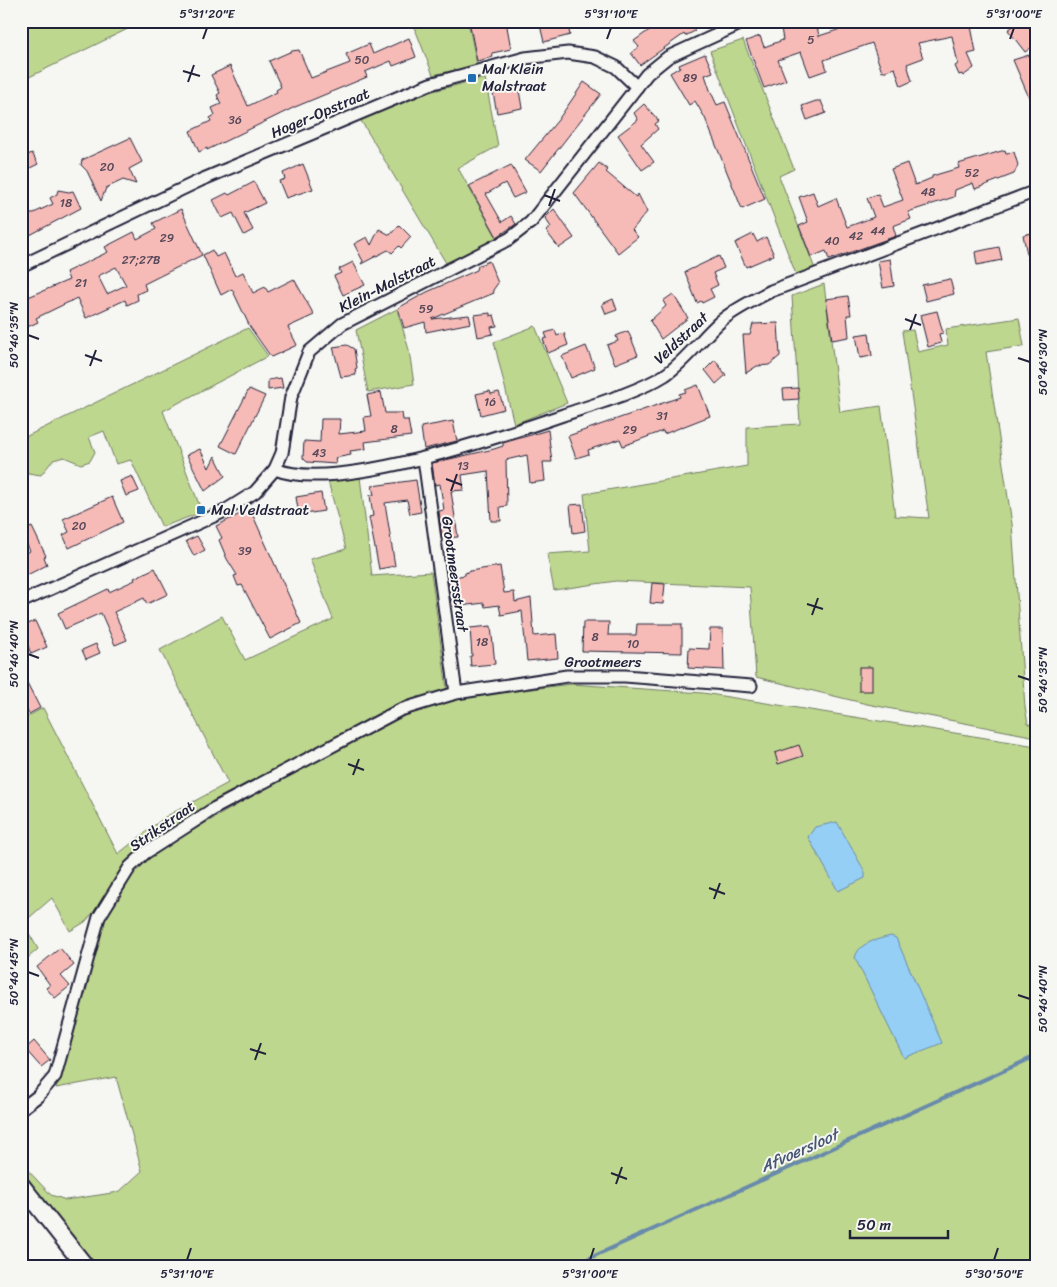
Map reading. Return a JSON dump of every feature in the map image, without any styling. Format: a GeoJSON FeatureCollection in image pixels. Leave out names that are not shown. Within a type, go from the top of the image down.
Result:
{"type":"FeatureCollection","features":[{"type":"Feature","properties":{"kind":"main road"},"geometry":{"type":"LineString","coordinates":[[21,1185],[85,1266]]}},
{"type":"Feature","properties":{"kind":"street","name":"Klein-Malstraat"},"geometry":{"type":"LineString","coordinates":[[21,602],[223,512],[255,492],[275,470],[282,453],[291,397],[309,352],[342,324],[509,239],[531,222],[647,74],[668,57],[738,25],[742,21]]}},
{"type":"Feature","properties":{"kind":"street","name":"Hoger-Opstraat"},"geometry":{"type":"LineString","coordinates":[[21,266],[200,180],[430,84],[525,58],[568,53],[595,57],[616,67],[637,87]]}},
{"type":"Feature","properties":{"kind":"street","name":"Veldstraat"},"geometry":{"type":"LineString","coordinates":[[275,470],[288,475],[343,473],[424,459],[541,422],[629,391],[664,376],[735,310],[771,291],[1036,190]]}},
{"type":"Feature","properties":{"kind":"street","name":"Grootmeersstraat"},"geometry":{"type":"LineString","coordinates":[[424,459],[456,693]]}},
{"type":"Feature","properties":{"kind":"street","name":"Grootmeers"},"geometry":{"type":"LineString","coordinates":[[456,693],[567,676],[625,676],[751,686]]}},
{"type":"Feature","properties":{"kind":"street","name":"Strikstraat"},"geometry":{"type":"LineString","coordinates":[[21,1109],[38,1096],[55,1076],[99,917],[130,867],[145,853],[215,808],[281,772],[400,710],[456,693]]}},
{"type":"Feature","properties":{"kind":"green space"},"geometry":{"type":"Polygon","coordinates":[[[21,21],[144,21],[21,81],[21,21]]]}},
{"type":"Feature","properties":{"kind":"green space"},"geometry":{"type":"Polygon","coordinates":[[[412,21],[468,21],[477,65],[433,75],[412,21]]]}},
{"type":"Feature","properties":{"kind":"green space"},"geometry":{"type":"Polygon","coordinates":[[[743,40],[794,169],[779,176],[815,269],[797,277],[710,51],[743,40]]]}},
{"type":"Feature","properties":{"kind":"green space"},"geometry":{"type":"Polygon","coordinates":[[[485,78],[498,146],[458,168],[497,238],[446,263],[360,119],[429,92],[485,78]]]}},
{"type":"Feature","properties":{"kind":"green space"},"geometry":{"type":"Polygon","coordinates":[[[824,284],[840,412],[881,406],[895,516],[929,518],[902,331],[913,330],[918,352],[948,345],[946,329],[1019,318],[1024,346],[986,352],[1012,524],[1025,707],[1028,724],[1036,725],[1036,737],[867,704],[756,677],[750,587],[616,581],[554,590],[547,554],[590,551],[584,494],[747,466],[747,427],[800,424],[792,296],[824,284]]]}},
{"type":"Feature","properties":{"kind":"green space"},"geometry":{"type":"Polygon","coordinates":[[[397,309],[409,350],[414,384],[368,392],[356,330],[397,309]]]}},
{"type":"Feature","properties":{"kind":"green space"},"geometry":{"type":"Polygon","coordinates":[[[535,326],[567,403],[514,424],[494,342],[535,326]]]}},
{"type":"Feature","properties":{"kind":"green space"},"geometry":{"type":"Polygon","coordinates":[[[248,328],[268,356],[163,411],[202,512],[162,527],[131,460],[116,464],[104,431],[89,437],[95,452],[90,461],[81,464],[64,457],[53,460],[41,475],[28,473],[21,463],[21,439],[248,328]]]}},
{"type":"Feature","properties":{"kind":"green space"},"geometry":{"type":"Polygon","coordinates":[[[360,477],[372,576],[431,572],[447,690],[218,800],[150,841],[124,866],[95,911],[85,922],[70,931],[52,898],[23,923],[38,949],[21,964],[21,854],[28,851],[21,838],[21,720],[43,708],[118,854],[165,817],[228,783],[160,650],[222,616],[245,660],[333,619],[310,559],[346,549],[328,481],[360,477]]]}},
{"type":"Feature","properties":{"kind":"green space"},"geometry":{"type":"Polygon","coordinates":[[[571,684],[703,693],[1036,746],[1036,1266],[96,1266],[21,1172],[21,1163],[51,1195],[66,1200],[119,1192],[142,1171],[116,1077],[56,1088],[99,927],[135,869],[162,848],[312,762],[405,713],[461,698],[571,684]]]}},
{"type":"Feature","properties":{"kind":"water"},"geometry":{"type":"Polygon","coordinates":[[[837,822],[865,872],[865,878],[838,891],[808,837],[815,827],[837,822]]]}},
{"type":"Feature","properties":{"kind":"water"},"geometry":{"type":"Polygon","coordinates":[[[891,936],[896,938],[942,1043],[904,1058],[855,958],[860,948],[864,945],[874,940],[891,936]]]}},
{"type":"Feature","properties":{"kind":"building"},"geometry":{"type":"Polygon","coordinates":[[[469,21],[506,21],[511,49],[492,53],[493,57],[477,61],[469,21]]]}},
{"type":"Feature","properties":{"kind":"building"},"geometry":{"type":"Polygon","coordinates":[[[539,21],[567,21],[570,35],[544,42],[539,21]]]}},
{"type":"Feature","properties":{"kind":"building"},"geometry":{"type":"Polygon","coordinates":[[[662,21],[690,21],[695,31],[685,36],[684,34],[640,65],[631,53],[639,47],[634,41],[662,21]]]}},
{"type":"Feature","properties":{"kind":"building"},"geometry":{"type":"Polygon","coordinates":[[[855,21],[970,21],[976,52],[968,54],[974,68],[963,76],[962,74],[959,75],[955,66],[958,64],[952,36],[918,43],[923,58],[907,64],[912,81],[901,86],[895,68],[882,72],[872,43],[824,60],[827,70],[810,76],[801,52],[778,60],[786,80],[764,88],[746,41],[760,36],[764,47],[783,40],[781,28],[796,27],[816,22],[819,36],[856,24],[855,21]]]}},
{"type":"Feature","properties":{"kind":"building"},"geometry":{"type":"Polygon","coordinates":[[[1020,21],[1036,21],[1030,28],[1036,36],[1036,44],[1025,52],[1008,30],[1020,21]]]}},
{"type":"Feature","properties":{"kind":"building"},"geometry":{"type":"Polygon","coordinates":[[[409,38],[416,57],[393,66],[391,61],[365,72],[367,77],[295,107],[207,150],[207,148],[199,152],[190,131],[211,121],[210,118],[215,115],[212,108],[221,104],[217,95],[220,93],[211,75],[230,66],[248,106],[277,92],[276,90],[281,87],[269,61],[292,51],[299,50],[311,78],[350,63],[346,54],[369,44],[373,54],[409,38]]]}},
{"type":"Feature","properties":{"kind":"building"},"geometry":{"type":"Polygon","coordinates":[[[705,54],[713,72],[705,75],[710,90],[717,105],[725,102],[765,199],[742,209],[705,118],[695,101],[689,105],[670,73],[680,67],[679,65],[705,54]]]}},
{"type":"Feature","properties":{"kind":"building"},"geometry":{"type":"Polygon","coordinates":[[[1029,55],[1036,69],[1036,114],[1013,60],[1029,55]]]}},
{"type":"Feature","properties":{"kind":"building"},"geometry":{"type":"Polygon","coordinates":[[[584,82],[601,94],[541,171],[525,160],[558,120],[584,82]]]}},
{"type":"Feature","properties":{"kind":"building"},"geometry":{"type":"Polygon","coordinates":[[[519,90],[522,108],[497,113],[493,93],[519,90]]]}},
{"type":"Feature","properties":{"kind":"building"},"geometry":{"type":"Polygon","coordinates":[[[821,101],[826,113],[807,120],[802,106],[821,101]]]}},
{"type":"Feature","properties":{"kind":"building"},"geometry":{"type":"Polygon","coordinates":[[[644,104],[659,121],[655,124],[658,129],[641,144],[654,162],[642,170],[618,135],[638,120],[634,113],[644,104]]]}},
{"type":"Feature","properties":{"kind":"building"},"geometry":{"type":"Polygon","coordinates":[[[130,138],[142,162],[129,169],[136,184],[123,180],[106,188],[101,201],[87,171],[81,165],[82,160],[130,138]]]}},
{"type":"Feature","properties":{"kind":"building"},"geometry":{"type":"Polygon","coordinates":[[[1005,150],[1006,153],[1014,152],[1018,165],[1014,174],[975,189],[973,183],[955,190],[954,197],[908,212],[911,219],[893,226],[896,236],[829,260],[826,251],[811,257],[799,226],[808,222],[799,197],[813,192],[818,206],[836,198],[847,227],[874,217],[867,198],[878,194],[883,207],[903,200],[891,169],[907,163],[915,185],[932,178],[932,176],[959,168],[958,164],[1005,150]]]}},
{"type":"Feature","properties":{"kind":"building"},"geometry":{"type":"Polygon","coordinates":[[[32,153],[38,164],[28,169],[23,157],[32,153]]]}},
{"type":"Feature","properties":{"kind":"building"},"geometry":{"type":"Polygon","coordinates":[[[599,163],[608,170],[606,172],[636,197],[638,194],[647,212],[632,230],[638,237],[618,253],[574,193],[599,163]]]}},
{"type":"Feature","properties":{"kind":"building"},"geometry":{"type":"Polygon","coordinates":[[[303,164],[313,189],[286,198],[279,181],[285,179],[283,173],[303,164]]]}},
{"type":"Feature","properties":{"kind":"building"},"geometry":{"type":"Polygon","coordinates":[[[511,165],[526,192],[513,198],[505,183],[486,194],[502,222],[511,216],[516,224],[497,237],[469,186],[511,165]]]}},
{"type":"Feature","properties":{"kind":"building"},"geometry":{"type":"Polygon","coordinates":[[[254,182],[265,203],[244,213],[253,230],[244,235],[233,213],[222,218],[213,200],[227,193],[229,195],[254,182]]]}},
{"type":"Feature","properties":{"kind":"building"},"geometry":{"type":"Polygon","coordinates":[[[58,190],[73,191],[81,208],[28,236],[21,219],[53,204],[50,198],[57,194],[58,190]]]}},
{"type":"Feature","properties":{"kind":"building"},"geometry":{"type":"Polygon","coordinates":[[[181,209],[202,255],[144,284],[146,290],[137,294],[138,300],[127,305],[125,300],[86,318],[77,298],[36,318],[38,322],[21,330],[21,300],[69,280],[66,272],[108,252],[105,247],[134,232],[137,239],[156,229],[153,223],[181,209]],[[116,267],[98,276],[107,294],[126,285],[116,267]]]}},
{"type":"Feature","properties":{"kind":"building"},"geometry":{"type":"Polygon","coordinates":[[[554,209],[574,238],[559,248],[546,231],[551,227],[545,218],[554,209]]]}},
{"type":"Feature","properties":{"kind":"building"},"geometry":{"type":"Polygon","coordinates":[[[399,225],[411,237],[401,248],[399,246],[392,253],[388,250],[361,264],[363,261],[354,244],[367,237],[371,245],[379,229],[390,235],[399,225]]]}},
{"type":"Feature","properties":{"kind":"building"},"geometry":{"type":"Polygon","coordinates":[[[1036,232],[1036,271],[1031,272],[1023,235],[1036,232]]]}},
{"type":"Feature","properties":{"kind":"building"},"geometry":{"type":"Polygon","coordinates":[[[753,234],[757,242],[766,237],[774,255],[746,267],[735,243],[753,234]]]}},
{"type":"Feature","properties":{"kind":"building"},"geometry":{"type":"Polygon","coordinates":[[[999,247],[1002,260],[977,265],[975,252],[999,247]]]}},
{"type":"Feature","properties":{"kind":"building"},"geometry":{"type":"Polygon","coordinates":[[[212,250],[216,257],[224,253],[235,276],[243,272],[253,293],[265,287],[268,292],[294,279],[314,315],[288,327],[297,345],[271,357],[250,327],[232,289],[221,295],[203,255],[212,250]]]}},
{"type":"Feature","properties":{"kind":"building"},"geometry":{"type":"Polygon","coordinates":[[[719,256],[724,268],[713,273],[718,285],[710,289],[714,297],[702,303],[701,301],[697,303],[685,272],[719,256]]]}},
{"type":"Feature","properties":{"kind":"building"},"geometry":{"type":"Polygon","coordinates":[[[890,259],[894,286],[883,288],[878,261],[890,259]]]}},
{"type":"Feature","properties":{"kind":"building"},"geometry":{"type":"Polygon","coordinates":[[[489,261],[498,283],[493,290],[494,293],[432,319],[469,315],[471,323],[426,332],[425,322],[404,328],[398,308],[427,292],[477,270],[478,266],[489,261]]]}},
{"type":"Feature","properties":{"kind":"building"},"geometry":{"type":"Polygon","coordinates":[[[353,262],[365,285],[343,295],[334,276],[341,273],[339,269],[353,262]]]}},
{"type":"Feature","properties":{"kind":"building"},"geometry":{"type":"Polygon","coordinates":[[[950,279],[954,294],[926,301],[922,285],[950,279]]]}},
{"type":"Feature","properties":{"kind":"building"},"geometry":{"type":"Polygon","coordinates":[[[673,294],[688,318],[661,339],[650,321],[666,306],[663,301],[673,294]]]}},
{"type":"Feature","properties":{"kind":"building"},"geometry":{"type":"Polygon","coordinates":[[[848,296],[851,315],[847,315],[849,337],[832,340],[826,299],[848,296]]]}},
{"type":"Feature","properties":{"kind":"building"},"geometry":{"type":"Polygon","coordinates":[[[613,299],[617,310],[606,314],[602,304],[613,299]]]}},
{"type":"Feature","properties":{"kind":"building"},"geometry":{"type":"Polygon","coordinates":[[[937,311],[943,333],[939,334],[941,343],[928,347],[920,315],[937,311]]]}},
{"type":"Feature","properties":{"kind":"building"},"geometry":{"type":"Polygon","coordinates":[[[490,313],[490,316],[494,315],[497,326],[491,327],[493,334],[478,337],[474,315],[490,313]]]}},
{"type":"Feature","properties":{"kind":"building"},"geometry":{"type":"Polygon","coordinates":[[[778,323],[780,356],[769,365],[757,366],[746,373],[743,335],[750,335],[753,324],[778,323]]]}},
{"type":"Feature","properties":{"kind":"building"},"geometry":{"type":"Polygon","coordinates":[[[555,330],[557,336],[564,333],[568,345],[548,353],[543,339],[547,338],[545,333],[555,330]]]}},
{"type":"Feature","properties":{"kind":"building"},"geometry":{"type":"Polygon","coordinates":[[[628,331],[638,355],[615,364],[607,345],[618,341],[616,336],[628,331]]]}},
{"type":"Feature","properties":{"kind":"building"},"geometry":{"type":"Polygon","coordinates":[[[869,333],[872,356],[860,358],[856,335],[869,333]]]}},
{"type":"Feature","properties":{"kind":"building"},"geometry":{"type":"Polygon","coordinates":[[[347,345],[354,349],[357,368],[355,369],[356,375],[341,377],[333,347],[347,345]]]}},
{"type":"Feature","properties":{"kind":"building"},"geometry":{"type":"Polygon","coordinates":[[[586,346],[595,368],[571,378],[562,356],[586,346]]]}},
{"type":"Feature","properties":{"kind":"building"},"geometry":{"type":"Polygon","coordinates":[[[715,360],[726,375],[716,384],[705,370],[715,360]]]}},
{"type":"Feature","properties":{"kind":"building"},"geometry":{"type":"Polygon","coordinates":[[[281,378],[283,388],[268,390],[268,380],[281,378]]]}},
{"type":"Feature","properties":{"kind":"building"},"geometry":{"type":"Polygon","coordinates":[[[698,385],[710,416],[664,434],[663,431],[623,446],[620,439],[588,450],[589,454],[576,458],[568,436],[680,397],[679,394],[686,392],[685,390],[698,385]]]}},
{"type":"Feature","properties":{"kind":"building"},"geometry":{"type":"Polygon","coordinates":[[[798,388],[799,399],[784,400],[783,389],[798,388]]]}},
{"type":"Feature","properties":{"kind":"building"},"geometry":{"type":"Polygon","coordinates":[[[249,389],[265,396],[236,454],[220,446],[249,389]]]}},
{"type":"Feature","properties":{"kind":"building"},"geometry":{"type":"Polygon","coordinates":[[[490,391],[491,394],[499,392],[504,409],[481,415],[476,394],[490,391]]]}},
{"type":"Feature","properties":{"kind":"building"},"geometry":{"type":"Polygon","coordinates":[[[381,392],[385,413],[402,413],[403,420],[408,420],[411,436],[365,442],[366,449],[350,451],[351,455],[335,458],[336,464],[307,462],[303,458],[304,441],[320,442],[321,419],[340,419],[339,434],[366,431],[364,417],[371,416],[367,395],[381,392]]]}},
{"type":"Feature","properties":{"kind":"building"},"geometry":{"type":"Polygon","coordinates":[[[453,421],[457,441],[424,449],[421,427],[453,421]]]}},
{"type":"Feature","properties":{"kind":"building"},"geometry":{"type":"Polygon","coordinates":[[[548,430],[552,462],[543,462],[545,481],[530,483],[527,455],[506,460],[507,506],[500,507],[501,521],[491,521],[488,471],[462,475],[464,490],[451,491],[458,537],[442,538],[439,511],[444,510],[440,484],[435,485],[432,463],[494,449],[503,446],[503,443],[548,430]]]}},
{"type":"Feature","properties":{"kind":"building"},"geometry":{"type":"Polygon","coordinates":[[[200,449],[209,468],[215,456],[225,476],[205,491],[187,455],[200,449]]]}},
{"type":"Feature","properties":{"kind":"building"},"geometry":{"type":"Polygon","coordinates":[[[132,476],[139,491],[126,496],[120,481],[132,476]]]}},
{"type":"Feature","properties":{"kind":"building"},"geometry":{"type":"Polygon","coordinates":[[[416,480],[421,512],[410,514],[407,500],[385,503],[395,566],[379,569],[369,517],[373,516],[370,495],[374,495],[372,486],[416,480]]]}},
{"type":"Feature","properties":{"kind":"building"},"geometry":{"type":"Polygon","coordinates":[[[321,493],[324,511],[299,515],[296,497],[321,493]]]}},
{"type":"Feature","properties":{"kind":"building"},"geometry":{"type":"Polygon","coordinates":[[[112,497],[123,522],[69,548],[63,535],[69,532],[63,519],[112,497]]]}},
{"type":"Feature","properties":{"kind":"building"},"geometry":{"type":"Polygon","coordinates":[[[582,504],[585,531],[573,533],[570,505],[582,504]]]}},
{"type":"Feature","properties":{"kind":"building"},"geometry":{"type":"Polygon","coordinates":[[[250,509],[301,623],[270,639],[242,585],[238,586],[234,576],[237,575],[227,559],[219,540],[222,538],[216,526],[250,509]]]}},
{"type":"Feature","properties":{"kind":"building"},"geometry":{"type":"Polygon","coordinates":[[[32,527],[46,556],[44,557],[47,565],[21,578],[21,556],[30,551],[21,532],[32,527]]]}},
{"type":"Feature","properties":{"kind":"building"},"geometry":{"type":"Polygon","coordinates":[[[197,536],[205,550],[194,556],[186,541],[197,536]]]}},
{"type":"Feature","properties":{"kind":"building"},"geometry":{"type":"Polygon","coordinates":[[[500,566],[504,593],[514,592],[515,602],[531,598],[534,636],[556,634],[558,658],[527,661],[522,611],[501,615],[499,605],[485,607],[484,603],[452,607],[448,578],[465,575],[465,573],[470,571],[500,566]]]}},
{"type":"Feature","properties":{"kind":"building"},"geometry":{"type":"Polygon","coordinates":[[[155,568],[168,594],[147,604],[144,598],[114,612],[127,640],[115,645],[101,613],[65,629],[58,613],[108,589],[109,592],[135,580],[134,578],[155,568]]]}},
{"type":"Feature","properties":{"kind":"building"},"geometry":{"type":"Polygon","coordinates":[[[652,583],[665,584],[663,604],[650,603],[652,583]]]}},
{"type":"Feature","properties":{"kind":"building"},"geometry":{"type":"Polygon","coordinates":[[[35,621],[47,647],[31,654],[21,627],[35,621]]]}},
{"type":"Feature","properties":{"kind":"building"},"geometry":{"type":"Polygon","coordinates":[[[583,622],[609,622],[608,635],[636,635],[637,624],[682,624],[682,653],[582,651],[583,622]]]}},
{"type":"Feature","properties":{"kind":"building"},"geometry":{"type":"Polygon","coordinates":[[[491,626],[495,664],[471,666],[470,628],[491,626]]]}},
{"type":"Feature","properties":{"kind":"building"},"geometry":{"type":"Polygon","coordinates":[[[710,629],[723,629],[724,670],[688,668],[689,648],[709,649],[710,629]]]}},
{"type":"Feature","properties":{"kind":"building"},"geometry":{"type":"Polygon","coordinates":[[[96,644],[100,653],[86,659],[82,650],[96,644]]]}},
{"type":"Feature","properties":{"kind":"building"},"geometry":{"type":"Polygon","coordinates":[[[859,667],[872,667],[872,691],[859,691],[859,667]]]}},
{"type":"Feature","properties":{"kind":"building"},"geometry":{"type":"Polygon","coordinates":[[[21,671],[40,708],[29,714],[21,700],[21,671]]]}},
{"type":"Feature","properties":{"kind":"building"},"geometry":{"type":"Polygon","coordinates":[[[799,745],[803,756],[778,764],[775,753],[799,745]]]}},
{"type":"Feature","properties":{"kind":"building"},"geometry":{"type":"Polygon","coordinates":[[[60,948],[74,965],[61,976],[70,986],[55,998],[46,988],[50,985],[37,967],[60,948]]]}},
{"type":"Feature","properties":{"kind":"building"},"geometry":{"type":"Polygon","coordinates":[[[34,1041],[50,1060],[41,1067],[25,1049],[34,1041]]]}},
{"type":"Feature","properties":{"kind":"waterway","name":"Afvoersloot"},"geometry":{"type":"LineString","coordinates":[[572,1266],[1036,1056]]}},
{"type":"Feature","properties":{"kind":"place","name":"Mal Klein Malstraat"},"geometry":{"type":"Point","coordinates":[472,78]}},
{"type":"Feature","properties":{"kind":"place","name":"Mal Veldstraat"},"geometry":{"type":"Point","coordinates":[201,510]}}]}
